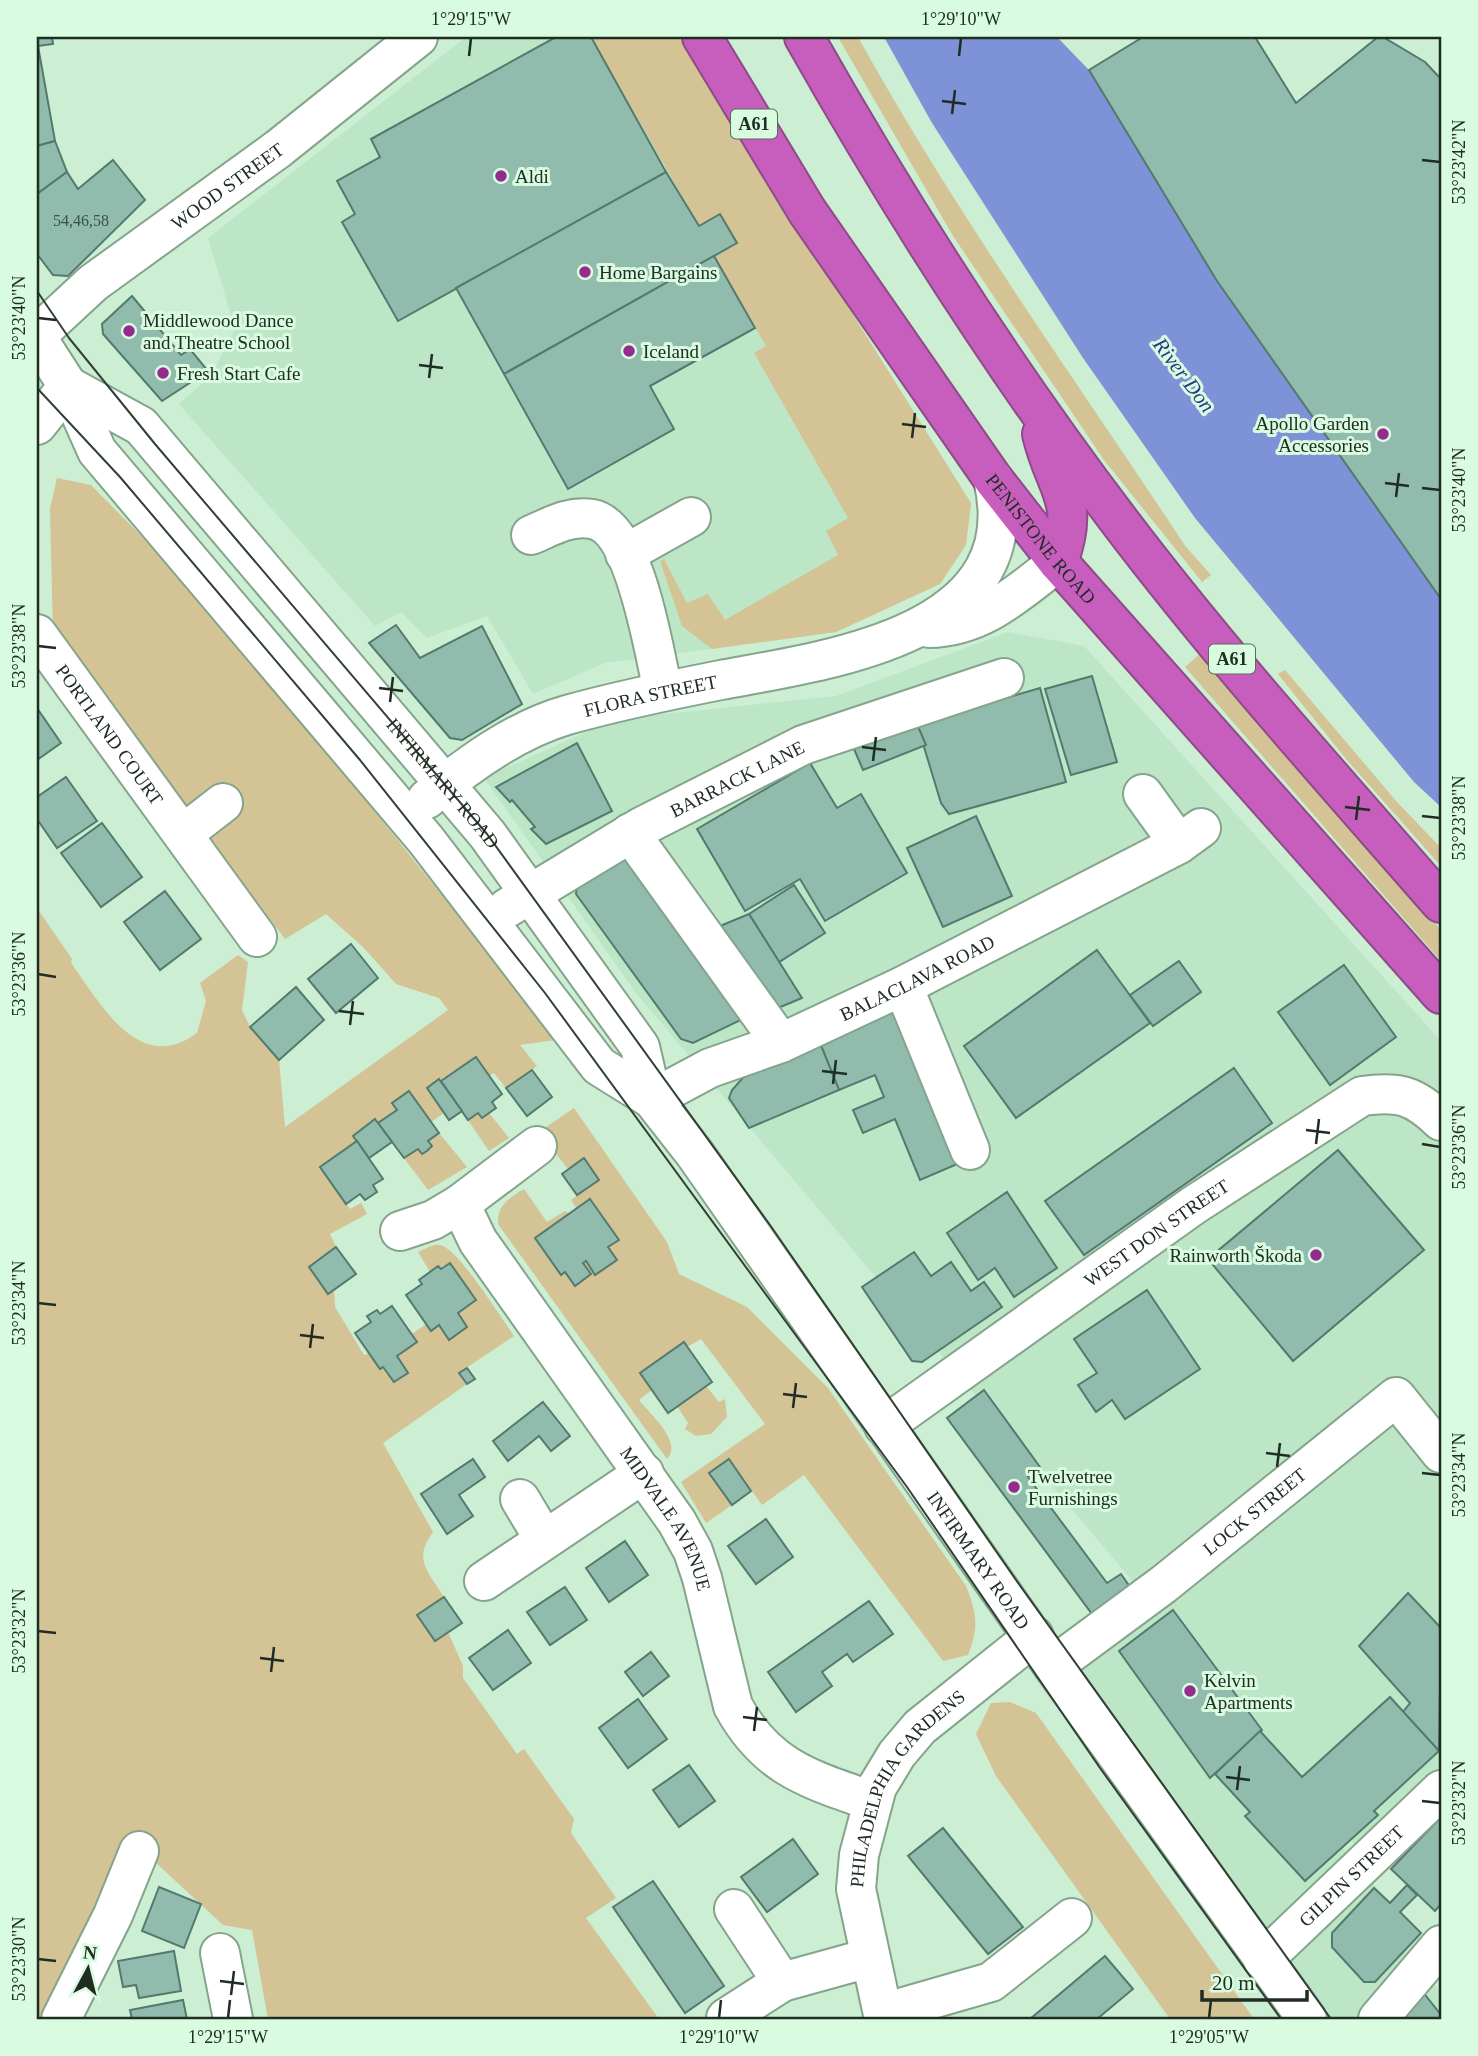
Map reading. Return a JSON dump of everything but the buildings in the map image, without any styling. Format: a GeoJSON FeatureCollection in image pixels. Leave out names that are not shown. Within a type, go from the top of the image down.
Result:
{"type":"FeatureCollection","features":[{"type":"Feature","properties":{"kind":"highway","name":"PENISTONE ROAD"},"geometry":{"type":"LineString","coordinates":[[702,37],[807,211],[993,479],[1058,562],[1441,994]]}},
{"type":"Feature","properties":{"kind":"highway","name":"A61"},"geometry":{"type":"LineString","coordinates":[[804,37],[860,137],[990,342],[1034,405],[1121,523],[1189,608],[1441,903]]}},
{"type":"Feature","properties":{"kind":"highway"},"geometry":{"type":"LineString","coordinates":[[1034,405],[1050,467],[1069,512],[1068,535],[1058,562]]}},
{"type":"Feature","properties":{"kind":"street","name":"WOOD STREET"},"geometry":{"type":"LineString","coordinates":[[37,336],[93,283],[278,149],[418,37]]}},
{"type":"Feature","properties":{"kind":"street","name":"INFIRMARY ROAD"},"geometry":{"type":"LineString","coordinates":[[37,336],[68,386],[97,451],[407,817],[599,1066],[652,1099],[770,1259],[884,1426],[1307,2019]]}},
{"type":"Feature","properties":{"kind":"street","name":"INFIRMARY ROAD"},"geometry":{"type":"LineString","coordinates":[[68,386],[141,426],[487,834],[640,1047],[652,1099]]}},
{"type":"Feature","properties":{"kind":"street"},"geometry":{"type":"LineString","coordinates":[[37,425],[68,386]]}},
{"type":"Feature","properties":{"kind":"street","name":"FLORA STREET"},"geometry":{"type":"LineString","coordinates":[[920,629],[961,598],[985,568],[999,523],[993,479]]}},
{"type":"Feature","properties":{"kind":"street"},"geometry":{"type":"LineString","coordinates":[[625,554],[691,517]]}},
{"type":"Feature","properties":{"kind":"street"},"geometry":{"type":"LineString","coordinates":[[531,535],[574,518],[594,519],[603,523],[617,538],[641,596],[663,691]]}},
{"type":"Feature","properties":{"kind":"street","name":"FLORA STREET"},"geometry":{"type":"LineString","coordinates":[[407,817],[458,772],[526,732],[565,716],[663,691],[844,654],[920,629],[952,628],[1001,607],[1058,562]]}},
{"type":"Feature","properties":{"kind":"street","name":"PORTLAND COURT"},"geometry":{"type":"LineString","coordinates":[[37,634],[257,937]]}},
{"type":"Feature","properties":{"kind":"street","name":"BARRACK LANE"},"geometry":{"type":"LineString","coordinates":[[488,920],[630,834],[803,746],[1004,678]]}},
{"type":"Feature","properties":{"kind":"street","name":"BALACLAVA ROAD"},"geometry":{"type":"LineString","coordinates":[[652,1099],[710,1068],[781,1043],[903,986],[1190,836],[1143,794]]}},
{"type":"Feature","properties":{"kind":"street"},"geometry":{"type":"LineString","coordinates":[[183,834],[223,803]]}},
{"type":"Feature","properties":{"kind":"street"},"geometry":{"type":"LineString","coordinates":[[630,834],[781,1043]]}},
{"type":"Feature","properties":{"kind":"street"},"geometry":{"type":"LineString","coordinates":[[903,986],[970,1150]]}},
{"type":"Feature","properties":{"kind":"street","name":"WEST DON STREET"},"geometry":{"type":"LineString","coordinates":[[884,1426],[1194,1205],[1362,1096],[1393,1092],[1423,1103],[1441,1121]]}},
{"type":"Feature","properties":{"kind":"street"},"geometry":{"type":"LineString","coordinates":[[400,1231],[433,1220],[460,1204],[537,1146]]}},
{"type":"Feature","properties":{"kind":"street","name":"MIDVALE AVENUE"},"geometry":{"type":"LineString","coordinates":[[460,1204],[495,1267],[644,1473],[693,1551],[733,1706],[743,1725],[763,1750],[791,1770],[872,1801]]}},
{"type":"Feature","properties":{"kind":"street","name":"LOCK STREET"},"geometry":{"type":"LineString","coordinates":[[1044,1651],[1164,1584],[1396,1397],[1441,1453]]}},
{"type":"Feature","properties":{"kind":"street"},"geometry":{"type":"LineString","coordinates":[[484,1581],[644,1473]]}},
{"type":"Feature","properties":{"kind":"street"},"geometry":{"type":"LineString","coordinates":[[520,1499],[544,1539]]}},
{"type":"Feature","properties":{"kind":"street","name":"PHILADELPHIA GARDENS"},"geometry":{"type":"LineString","coordinates":[[884,2016],[869,1958],[856,1889],[859,1854],[872,1801],[897,1754],[920,1727],[1044,1651]]}},
{"type":"Feature","properties":{"kind":"street","name":"GILPIN STREET"},"geometry":{"type":"LineString","coordinates":[[1263,1960],[1441,1790]]}},
{"type":"Feature","properties":{"kind":"street"},"geometry":{"type":"LineString","coordinates":[[61,2019],[113,1915],[139,1851]]}},
{"type":"Feature","properties":{"kind":"street"},"geometry":{"type":"LineString","coordinates":[[734,1909],[782,1982]]}},
{"type":"Feature","properties":{"kind":"street"},"geometry":{"type":"LineString","coordinates":[[884,2016],[991,1982],[1072,1918]]}},
{"type":"Feature","properties":{"kind":"street"},"geometry":{"type":"LineString","coordinates":[[1378,2019],[1441,1945]]}},
{"type":"Feature","properties":{"kind":"street"},"geometry":{"type":"LineString","coordinates":[[220,1953],[233,2019]]}},
{"type":"Feature","properties":{"kind":"street"},"geometry":{"type":"LineString","coordinates":[[726,2018],[782,1982],[869,1958]]}},
{"type":"Feature","properties":{"kind":"shaded area"},"geometry":{"type":"Polygon","coordinates":[[[466,37],[679,37],[971,503],[966,545],[940,584],[836,632],[605,663],[533,694],[487,616],[427,638],[401,612],[375,626],[179,404],[211,376],[235,328],[208,238],[466,37]]]}},
{"type":"Feature","properties":{"kind":"shaded area"},"geometry":{"type":"Polygon","coordinates":[[[591,37],[679,37],[971,503],[966,545],[940,584],[836,632],[712,649],[682,626],[660,561],[664,559],[687,603],[708,594],[725,620],[838,555],[826,531],[848,518],[754,353],[766,346],[714,256],[737,243],[720,214],[699,226],[591,37]]]}},
{"type":"Feature","properties":{"kind":"shaded area"},"geometry":{"type":"Polygon","coordinates":[[[838,37],[858,37],[935,168],[1017,295],[1186,547],[1211,575],[1202,582],[1104,460],[953,236],[838,37]]]}},
{"type":"Feature","properties":{"kind":"shaded area"},"geometry":{"type":"Polygon","coordinates":[[[57,478],[91,485],[160,555],[278,691],[477,939],[570,1038],[520,1045],[537,1066],[506,1088],[494,1073],[489,1076],[475,1058],[427,1088],[444,1113],[431,1122],[408,1091],[393,1102],[397,1110],[378,1123],[375,1119],[353,1135],[357,1141],[321,1167],[350,1209],[361,1203],[367,1214],[330,1234],[336,1247],[309,1267],[328,1293],[334,1290],[335,1307],[364,1355],[369,1353],[394,1382],[408,1373],[397,1356],[417,1342],[412,1334],[426,1324],[431,1331],[439,1325],[450,1340],[467,1328],[458,1313],[476,1300],[450,1263],[430,1272],[418,1252],[430,1246],[443,1246],[460,1261],[514,1336],[460,1372],[467,1384],[383,1443],[433,1532],[423,1558],[428,1573],[444,1597],[417,1615],[434,1641],[448,1632],[463,1666],[463,1678],[517,1754],[524,1749],[574,1819],[571,1833],[616,1898],[586,1918],[659,2019],[268,2019],[252,1930],[223,1925],[154,1861],[66,2019],[37,2019],[37,908],[72,959],[71,963],[109,1015],[140,1041],[157,1046],[176,1044],[197,1033],[206,1001],[200,983],[238,955],[248,962],[242,1010],[250,1027],[279,1060],[285,1127],[448,1010],[439,998],[396,984],[364,948],[326,914],[285,939],[53,634],[50,509],[57,478]]]}},
{"type":"Feature","properties":{"kind":"shaded area"},"geometry":{"type":"Polygon","coordinates":[[[1008,632],[1084,646],[1441,1041],[1441,1769],[1363,1854],[1312,1795],[1342,1847],[1433,1955],[1422,1968],[1441,1993],[1441,2019],[1307,2019],[1053,1666],[1146,1597],[636,993],[484,778],[615,719],[836,696],[1008,632]]]}},
{"type":"Feature","properties":{"kind":"shaded area"},"geometry":{"type":"Polygon","coordinates":[[[1201,653],[1441,930],[1441,961],[1185,667],[1201,653]]]}},
{"type":"Feature","properties":{"kind":"shaded area"},"geometry":{"type":"Polygon","coordinates":[[[1285,670],[1397,802],[1441,848],[1441,866],[1346,759],[1278,674],[1285,670]]]}},
{"type":"Feature","properties":{"kind":"shaded area"},"geometry":{"type":"Polygon","coordinates":[[[574,1108],[667,1242],[679,1274],[747,1307],[828,1388],[966,1586],[975,1620],[974,1636],[968,1655],[943,1661],[804,1475],[762,1505],[729,1459],[709,1473],[732,1505],[706,1523],[681,1482],[765,1424],[701,1339],[687,1347],[683,1342],[640,1373],[652,1390],[639,1400],[668,1437],[671,1452],[667,1459],[498,1224],[502,1207],[524,1189],[547,1222],[565,1211],[569,1214],[535,1238],[561,1275],[565,1272],[575,1285],[591,1274],[583,1263],[586,1261],[596,1274],[617,1260],[608,1247],[619,1239],[591,1199],[577,1209],[571,1200],[599,1180],[584,1158],[568,1169],[539,1132],[574,1108]]]}},
{"type":"Feature","properties":{"kind":"shaded area"},"geometry":{"type":"Polygon","coordinates":[[[478,1113],[482,1118],[489,1113],[509,1138],[489,1151],[468,1120],[478,1113]]]}},
{"type":"Feature","properties":{"kind":"shaded area"},"geometry":{"type":"Polygon","coordinates":[[[439,1133],[467,1167],[428,1190],[404,1158],[418,1149],[422,1154],[432,1146],[428,1141],[439,1133]]]}},
{"type":"Feature","properties":{"kind":"shaded area"},"geometry":{"type":"Polygon","coordinates":[[[706,1386],[719,1402],[725,1399],[727,1417],[711,1434],[696,1436],[685,1429],[688,1423],[677,1406],[706,1386]]]}},
{"type":"Feature","properties":{"kind":"shaded area"},"geometry":{"type":"Polygon","coordinates":[[[1010,1702],[1036,1713],[1254,2019],[1170,2019],[996,1776],[976,1734],[991,1703],[1010,1702]]]}},
{"type":"Feature","properties":{"kind":"water","name":"River Don"},"geometry":{"type":"Polygon","coordinates":[[[884,37],[1057,37],[1089,70],[1217,281],[1441,599],[1441,807],[1414,782],[1195,518],[1083,358],[932,123],[884,37]]]}},
{"type":"Feature","properties":{"kind":"tram line"},"geometry":{"type":"LineString","coordinates":[[37,291],[69,338],[155,444],[487,834],[770,1225],[1016,1580],[1331,2019]]}},
{"type":"Feature","properties":{"kind":"tram line"},"geometry":{"type":"LineString","coordinates":[[37,388],[120,477],[360,760],[545,993],[907,1487],[1100,1768],[1281,2019]]}},
{"type":"Feature","properties":{"kind":"place","name":"Aldi"},"geometry":{"type":"Point","coordinates":[501,176]}},
{"type":"Feature","properties":{"kind":"place","name":"Home Bargains"},"geometry":{"type":"Point","coordinates":[585,272]}},
{"type":"Feature","properties":{"kind":"place","name":"Middlewood Dance and Theatre School"},"geometry":{"type":"Point","coordinates":[129,331]}},
{"type":"Feature","properties":{"kind":"place","name":"Iceland"},"geometry":{"type":"Point","coordinates":[629,351]}},
{"type":"Feature","properties":{"kind":"place","name":"Fresh Start Cafe"},"geometry":{"type":"Point","coordinates":[163,373]}},
{"type":"Feature","properties":{"kind":"place","name":"Apollo Garden Accessories"},"geometry":{"type":"Point","coordinates":[1383,434]}},
{"type":"Feature","properties":{"kind":"place","name":"Rainworth Škoda"},"geometry":{"type":"Point","coordinates":[1316,1255]}},
{"type":"Feature","properties":{"kind":"place","name":"Twelvetree Furnishings"},"geometry":{"type":"Point","coordinates":[1014,1487]}},
{"type":"Feature","properties":{"kind":"place","name":"Kelvin Apartments"},"geometry":{"type":"Point","coordinates":[1190,1691]}}]}
